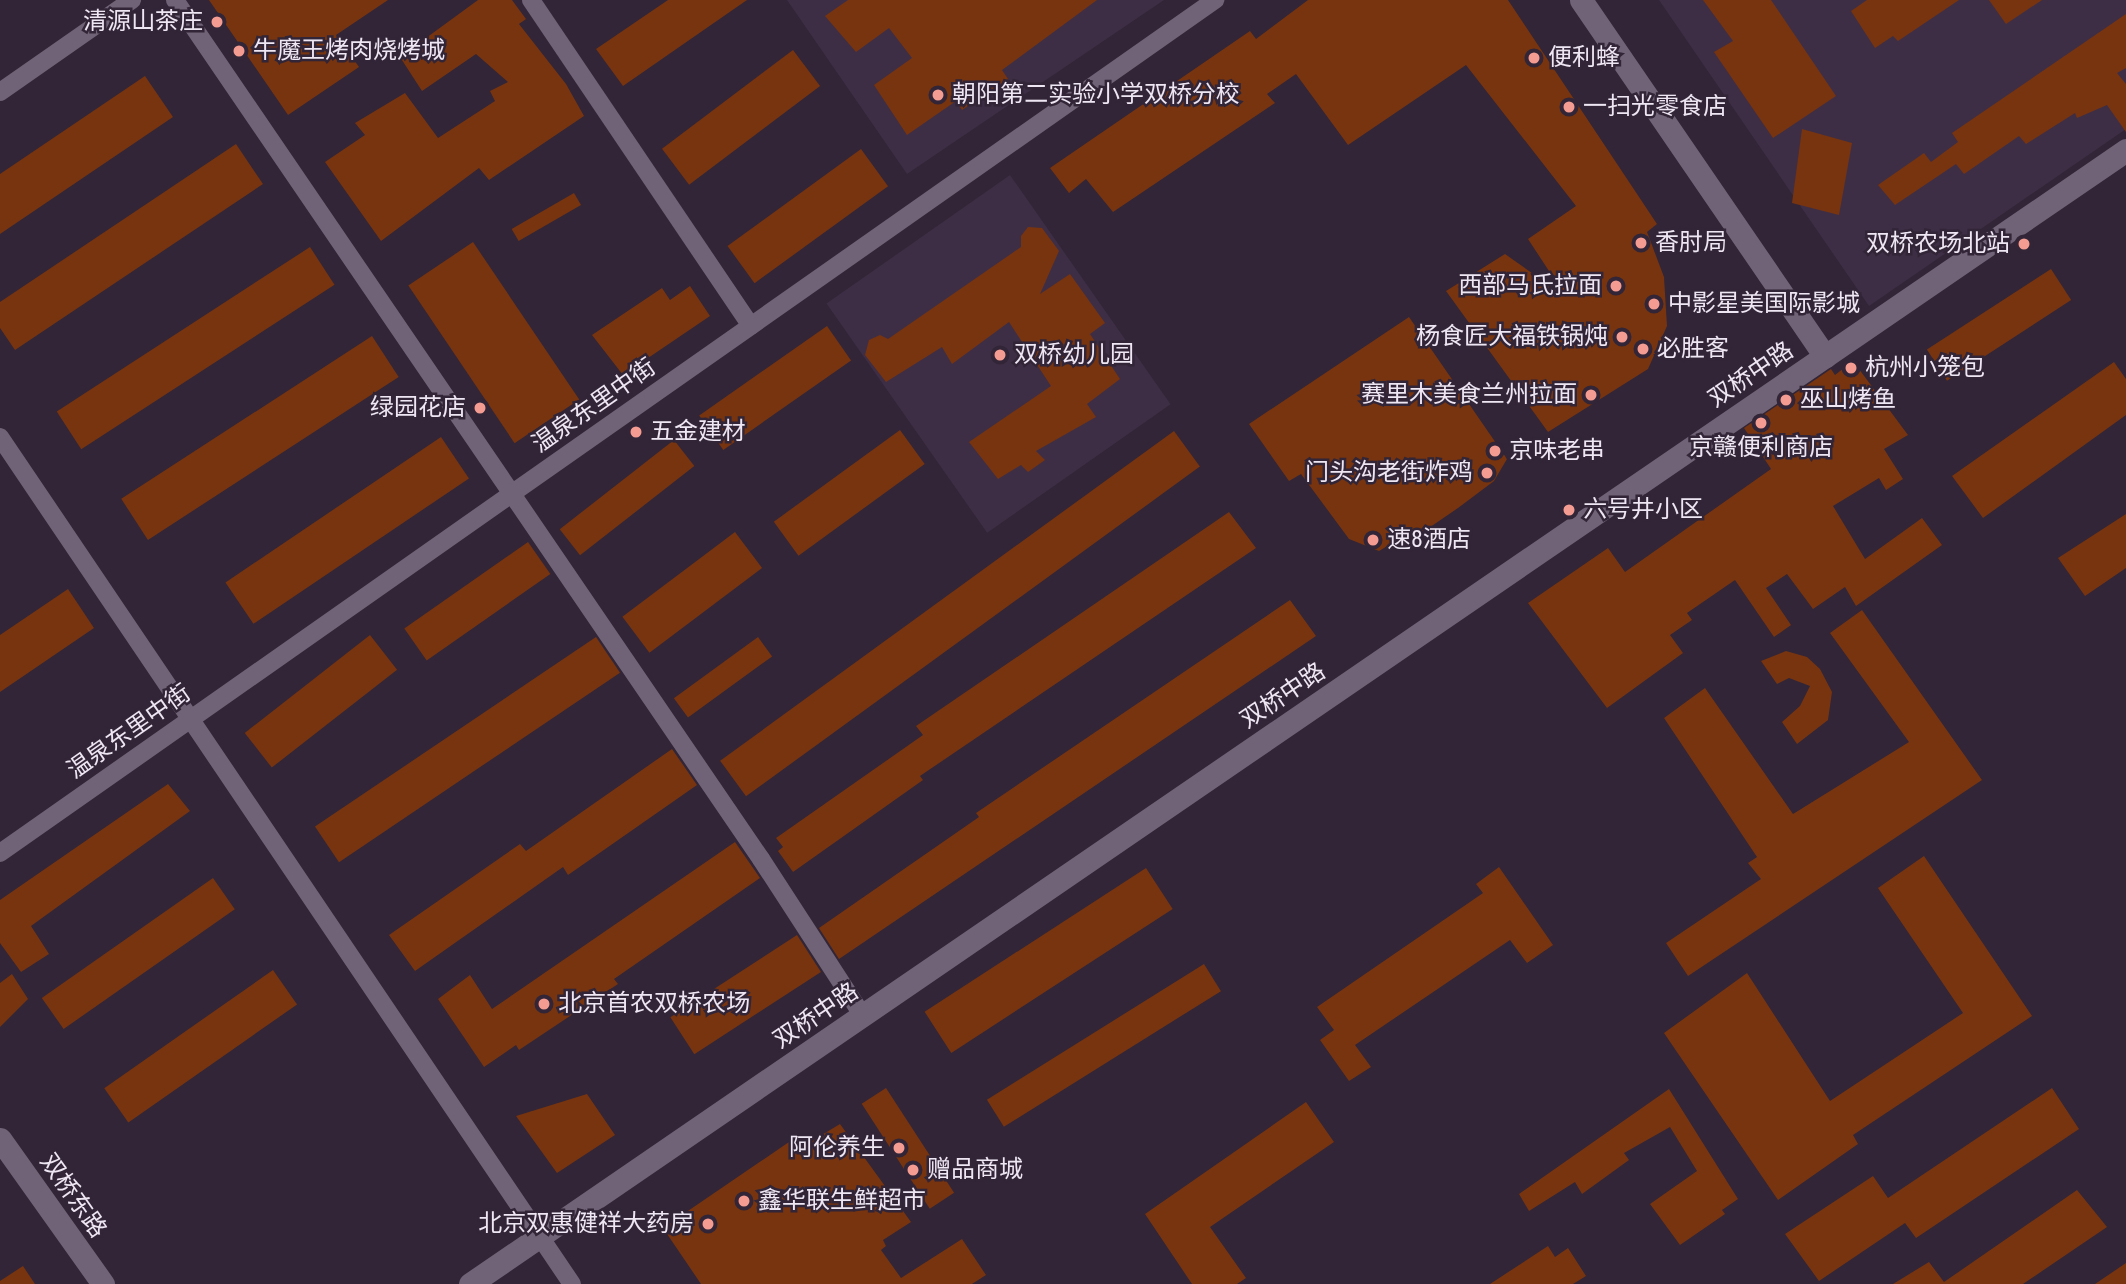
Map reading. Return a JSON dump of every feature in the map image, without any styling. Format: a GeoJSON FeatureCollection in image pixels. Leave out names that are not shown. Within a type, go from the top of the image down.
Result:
{"type":"FeatureCollection","features":[{"type":"Feature","properties":{"kind":"street"},"geometry":{"type":"LineString","coordinates":[[0,92],[132,0]]}},
{"type":"Feature","properties":{"kind":"street"},"geometry":{"type":"LineString","coordinates":[[175,0],[761,859],[863,1016]]}},
{"type":"Feature","properties":{"kind":"street"},"geometry":{"type":"LineString","coordinates":[[531,0],[751,326]]}},
{"type":"Feature","properties":{"kind":"street","name":"温泉东里中街"},"geometry":{"type":"LineString","coordinates":[[0,853],[1215,0]]}},
{"type":"Feature","properties":{"kind":"street"},"geometry":{"type":"LineString","coordinates":[[1581,0],[1825,356]]}},
{"type":"Feature","properties":{"kind":"street","name":"双桥中路"},"geometry":{"type":"LineString","coordinates":[[470,1284],[2126,150]]}},
{"type":"Feature","properties":{"kind":"street"},"geometry":{"type":"LineString","coordinates":[[0,436],[189,720],[572,1284]]}},
{"type":"Feature","properties":{"kind":"street","name":"双桥东路"},"geometry":{"type":"LineString","coordinates":[[0,1139],[103,1284]]}},
{"type":"Feature","properties":{"kind":"shaded area","name":"朝阳第二实验小学双桥分校"},"geometry":{"type":"Polygon","coordinates":[[[787,0],[1164,0],[907,174],[787,0]]]}},
{"type":"Feature","properties":{"kind":"shaded area"},"geometry":{"type":"Polygon","coordinates":[[[1659,0],[2126,0],[2126,129],[1869,306],[1659,0]]]}},
{"type":"Feature","properties":{"kind":"shaded area","name":"双桥幼儿园"},"geometry":{"type":"Polygon","coordinates":[[[1010,175],[1171,404],[987,533],[827,303],[1010,175]]]}},
{"type":"Feature","properties":{"kind":"building"},"geometry":{"type":"Polygon","coordinates":[[[209,0],[388,0],[336,35],[359,67],[288,115],[209,0]]]}},
{"type":"Feature","properties":{"kind":"building"},"geometry":{"type":"Polygon","coordinates":[[[478,0],[512,0],[526,19],[519,24],[566,84],[584,116],[489,180],[479,168],[381,241],[325,162],[365,135],[355,123],[405,93],[438,138],[495,101],[490,91],[508,82],[476,54],[422,91],[400,57],[478,0]]]}},
{"type":"Feature","properties":{"kind":"building"},"geometry":{"type":"Polygon","coordinates":[[[668,0],[747,0],[623,86],[596,49],[668,0]]]}},
{"type":"Feature","properties":{"kind":"building"},"geometry":{"type":"Polygon","coordinates":[[[848,0],[1097,0],[1002,70],[1008,79],[962,110],[956,101],[907,135],[874,85],[912,58],[889,28],[856,52],[825,16],[848,0]]]}},
{"type":"Feature","properties":{"kind":"building"},"geometry":{"type":"Polygon","coordinates":[[[1308,0],[1508,0],[1657,224],[1647,232],[1664,277],[1667,326],[1648,369],[1548,432],[1446,291],[1505,254],[1566,297],[1528,239],[1576,206],[1466,65],[1348,145],[1296,74],[1267,94],[1275,103],[1113,212],[1086,179],[1069,193],[1050,168],[1250,31],[1256,39],[1308,0]]]}},
{"type":"Feature","properties":{"kind":"building"},"geometry":{"type":"Polygon","coordinates":[[[1703,0],[1771,0],[1836,96],[1773,138],[1714,52],[1733,41],[1703,0]]]}},
{"type":"Feature","properties":{"kind":"building"},"geometry":{"type":"Polygon","coordinates":[[[1867,0],[1959,0],[1898,41],[1893,36],[1875,48],[1851,11],[1867,0]]]}},
{"type":"Feature","properties":{"kind":"building"},"geometry":{"type":"Polygon","coordinates":[[[1989,0],[2042,0],[2006,24],[1989,0]]]}},
{"type":"Feature","properties":{"kind":"building"},"geometry":{"type":"Polygon","coordinates":[[[2126,14],[2126,68],[2117,73],[2126,84],[2126,132],[2107,105],[2077,118],[2075,113],[2026,144],[2019,136],[1964,174],[1956,164],[1895,205],[1878,185],[1924,153],[1931,162],[1958,142],[1952,133],[2126,14]]]}},
{"type":"Feature","properties":{"kind":"building"},"geometry":{"type":"Polygon","coordinates":[[[793,50],[820,86],[689,185],[662,149],[793,50]]]}},
{"type":"Feature","properties":{"kind":"building"},"geometry":{"type":"Polygon","coordinates":[[[145,76],[173,117],[0,234],[0,174],[145,76]]]}},
{"type":"Feature","properties":{"kind":"building"},"geometry":{"type":"Polygon","coordinates":[[[1802,129],[1852,143],[1839,215],[1792,203],[1802,129]]]}},
{"type":"Feature","properties":{"kind":"building"},"geometry":{"type":"Polygon","coordinates":[[[236,144],[263,184],[15,350],[0,328],[0,302],[236,144]]]}},
{"type":"Feature","properties":{"kind":"building"},"geometry":{"type":"Polygon","coordinates":[[[861,149],[888,186],[755,283],[728,246],[861,149]]]}},
{"type":"Feature","properties":{"kind":"building"},"geometry":{"type":"Polygon","coordinates":[[[574,193],[581,205],[519,241],[512,229],[574,193]]]}},
{"type":"Feature","properties":{"kind":"building"},"geometry":{"type":"Polygon","coordinates":[[[1028,227],[1042,228],[1059,251],[1040,294],[1070,274],[1105,323],[1090,334],[1120,379],[1087,404],[1096,417],[1036,451],[1045,460],[1028,472],[1021,465],[998,479],[969,442],[1051,386],[1009,322],[952,364],[942,347],[886,382],[865,355],[869,340],[880,335],[888,339],[1021,247],[1021,236],[1028,227]]]}},
{"type":"Feature","properties":{"kind":"building"},"geometry":{"type":"Polygon","coordinates":[[[473,242],[579,400],[515,443],[408,286],[473,242]]]}},
{"type":"Feature","properties":{"kind":"building"},"geometry":{"type":"Polygon","coordinates":[[[310,247],[335,285],[81,449],[57,411],[310,247]]]}},
{"type":"Feature","properties":{"kind":"building"},"geometry":{"type":"Polygon","coordinates":[[[2051,269],[2071,300],[1947,381],[1927,350],[2051,269]]]}},
{"type":"Feature","properties":{"kind":"building"},"geometry":{"type":"Polygon","coordinates":[[[690,286],[710,316],[623,375],[592,335],[662,288],[670,300],[690,286]]]}},
{"type":"Feature","properties":{"kind":"building"},"geometry":{"type":"Polygon","coordinates":[[[1409,317],[1507,459],[1494,481],[1458,508],[1404,545],[1401,538],[1379,551],[1349,539],[1301,474],[1289,481],[1249,424],[1409,317]]]}},
{"type":"Feature","properties":{"kind":"building"},"geometry":{"type":"Polygon","coordinates":[[[827,326],[851,360],[723,450],[699,415],[827,326]]]}},
{"type":"Feature","properties":{"kind":"building"},"geometry":{"type":"Polygon","coordinates":[[[372,336],[399,377],[148,540],[121,499],[372,336]]]}},
{"type":"Feature","properties":{"kind":"building"},"geometry":{"type":"Polygon","coordinates":[[[1853,361],[1908,435],[1884,449],[1903,479],[1886,490],[1879,478],[1833,506],[1865,559],[1922,518],[1942,545],[1856,606],[1845,587],[1813,609],[1787,574],[1766,588],[1791,625],[1774,637],[1735,580],[1687,613],[1692,620],[1670,635],[1683,653],[1607,708],[1528,603],[1608,548],[1625,572],[1771,469],[1744,428],[1831,369],[1835,375],[1853,361]]]}},
{"type":"Feature","properties":{"kind":"building"},"geometry":{"type":"Polygon","coordinates":[[[2114,362],[2126,379],[2126,415],[1983,518],[1952,476],[2114,362]]]}},
{"type":"Feature","properties":{"kind":"building"},"geometry":{"type":"Polygon","coordinates":[[[900,430],[925,464],[798,556],[774,522],[900,430]]]}},
{"type":"Feature","properties":{"kind":"building"},"geometry":{"type":"Polygon","coordinates":[[[1174,431],[1200,467],[746,796],[720,761],[1174,431]]]}},
{"type":"Feature","properties":{"kind":"building"},"geometry":{"type":"Polygon","coordinates":[[[441,437],[469,478],[253,624],[225,582],[441,437]]]}},
{"type":"Feature","properties":{"kind":"building"},"geometry":{"type":"Polygon","coordinates":[[[674,440],[694,466],[580,555],[560,529],[674,440]]]}},
{"type":"Feature","properties":{"kind":"building"},"geometry":{"type":"Polygon","coordinates":[[[1229,512],[1256,548],[920,776],[923,780],[793,872],[778,851],[783,847],[776,838],[923,735],[916,726],[1229,512]]]}},
{"type":"Feature","properties":{"kind":"building"},"geometry":{"type":"Polygon","coordinates":[[[2126,514],[2126,568],[2085,596],[2058,558],[2126,514]]]}},
{"type":"Feature","properties":{"kind":"building"},"geometry":{"type":"Polygon","coordinates":[[[735,532],[762,568],[649,653],[622,617],[735,532]]]}},
{"type":"Feature","properties":{"kind":"building"},"geometry":{"type":"Polygon","coordinates":[[[528,542],[550,574],[427,661],[404,629],[528,542]]]}},
{"type":"Feature","properties":{"kind":"building"},"geometry":{"type":"Polygon","coordinates":[[[68,589],[94,628],[0,692],[0,635],[68,589]]]}},
{"type":"Feature","properties":{"kind":"building"},"geometry":{"type":"Polygon","coordinates":[[[1290,600],[1316,636],[839,959],[819,928],[979,817],[976,813],[1290,600]]]}},
{"type":"Feature","properties":{"kind":"building"},"geometry":{"type":"Polygon","coordinates":[[[1862,610],[1982,780],[1688,976],[1666,943],[1761,879],[1748,863],[1757,857],[1664,718],[1705,688],[1793,814],[1909,742],[1830,633],[1862,610]]]}},
{"type":"Feature","properties":{"kind":"building"},"geometry":{"type":"Polygon","coordinates":[[[370,635],[397,670],[272,768],[245,733],[370,635]]]}},
{"type":"Feature","properties":{"kind":"building"},"geometry":{"type":"Polygon","coordinates":[[[596,637],[620,673],[339,862],[315,827],[596,637]]]}},
{"type":"Feature","properties":{"kind":"building"},"geometry":{"type":"Polygon","coordinates":[[[758,637],[772,656],[688,718],[674,698],[758,637]]]}},
{"type":"Feature","properties":{"kind":"building"},"geometry":{"type":"Polygon","coordinates":[[[1786,651],[1807,657],[1820,669],[1832,692],[1828,720],[1797,744],[1782,722],[1800,706],[1810,686],[1789,678],[1777,684],[1761,661],[1786,651]]]}},
{"type":"Feature","properties":{"kind":"building"},"geometry":{"type":"Polygon","coordinates":[[[672,749],[697,785],[568,875],[563,867],[415,971],[389,935],[520,844],[526,851],[672,749]]]}},
{"type":"Feature","properties":{"kind":"building"},"geometry":{"type":"Polygon","coordinates":[[[168,784],[190,811],[31,926],[49,954],[21,972],[0,943],[0,900],[168,784]]]}},
{"type":"Feature","properties":{"kind":"building"},"geometry":{"type":"Polygon","coordinates":[[[735,842],[760,878],[614,979],[618,984],[519,1050],[516,1045],[484,1067],[438,999],[470,975],[492,1009],[735,842]]]}},
{"type":"Feature","properties":{"kind":"building"},"geometry":{"type":"Polygon","coordinates":[[[1924,856],[2032,1016],[1853,1135],[1858,1144],[1778,1200],[1664,1033],[1747,973],[1830,1101],[1963,1013],[1878,888],[1924,856]]]}},
{"type":"Feature","properties":{"kind":"building"},"geometry":{"type":"Polygon","coordinates":[[[1499,867],[1553,945],[1527,963],[1510,940],[1355,1045],[1371,1067],[1349,1081],[1320,1040],[1334,1030],[1317,1007],[1483,893],[1476,884],[1499,867]]]}},
{"type":"Feature","properties":{"kind":"building"},"geometry":{"type":"Polygon","coordinates":[[[1146,868],[1173,909],[951,1053],[925,1012],[1146,868]]]}},
{"type":"Feature","properties":{"kind":"building"},"geometry":{"type":"Polygon","coordinates":[[[213,878],[235,909],[64,1029],[42,998],[213,878]]]}},
{"type":"Feature","properties":{"kind":"building"},"geometry":{"type":"Polygon","coordinates":[[[797,935],[821,972],[694,1054],[670,1017],[797,935]]]}},
{"type":"Feature","properties":{"kind":"building"},"geometry":{"type":"Polygon","coordinates":[[[1204,964],[1221,991],[1004,1127],[987,1100],[1204,964]]]}},
{"type":"Feature","properties":{"kind":"building"},"geometry":{"type":"Polygon","coordinates":[[[273,970],[297,1004],[128,1123],[104,1088],[273,970]]]}},
{"type":"Feature","properties":{"kind":"building"},"geometry":{"type":"Polygon","coordinates":[[[12,974],[28,999],[0,1027],[0,983],[12,974]]]}},
{"type":"Feature","properties":{"kind":"building"},"geometry":{"type":"Polygon","coordinates":[[[886,1088],[954,1193],[930,1209],[862,1104],[886,1088]]]}},
{"type":"Feature","properties":{"kind":"building"},"geometry":{"type":"Polygon","coordinates":[[[2052,1088],[2079,1129],[1916,1238],[1905,1223],[1819,1281],[1785,1234],[1873,1176],[1888,1198],[2052,1088]]]}},
{"type":"Feature","properties":{"kind":"building"},"geometry":{"type":"Polygon","coordinates":[[[1669,1089],[1738,1199],[1722,1210],[1725,1214],[1680,1245],[1650,1204],[1697,1171],[1670,1127],[1624,1153],[1629,1160],[1582,1194],[1575,1182],[1529,1211],[1519,1194],[1669,1089]]]}},
{"type":"Feature","properties":{"kind":"building"},"geometry":{"type":"Polygon","coordinates":[[[587,1094],[615,1135],[557,1173],[516,1116],[587,1094]]]}},
{"type":"Feature","properties":{"kind":"building"},"geometry":{"type":"Polygon","coordinates":[[[1306,1102],[1334,1142],[1210,1227],[1246,1278],[1237,1284],[1192,1284],[1145,1214],[1306,1102]]]}},
{"type":"Feature","properties":{"kind":"building"},"geometry":{"type":"Polygon","coordinates":[[[840,1124],[911,1222],[883,1240],[886,1246],[881,1250],[901,1278],[962,1239],[986,1275],[972,1284],[701,1284],[663,1228],[789,1142],[795,1151],[840,1124]]]}},
{"type":"Feature","properties":{"kind":"building"},"geometry":{"type":"Polygon","coordinates":[[[2077,1190],[2107,1227],[2023,1284],[1893,1284],[1929,1262],[1944,1282],[2077,1190]]]}},
{"type":"Feature","properties":{"kind":"building"},"geometry":{"type":"Polygon","coordinates":[[[1548,1246],[1555,1257],[1568,1248],[1586,1276],[1573,1284],[1490,1284],[1548,1246]]]}},
{"type":"Feature","properties":{"kind":"building"},"geometry":{"type":"Polygon","coordinates":[[[2126,1263],[2126,1284],[2095,1284],[2126,1263]]]}},
{"type":"Feature","properties":{"kind":"building"},"geometry":{"type":"Polygon","coordinates":[[[23,1266],[35,1284],[0,1284],[0,1281],[23,1266]]]}},
{"type":"Feature","properties":{"kind":"place","name":"清源山茶庄"},"geometry":{"type":"Point","coordinates":[217,22]}},
{"type":"Feature","properties":{"kind":"place","name":"牛魔王烤肉烧烤城"},"geometry":{"type":"Point","coordinates":[239,51]}},
{"type":"Feature","properties":{"kind":"place","name":"便利蜂"},"geometry":{"type":"Point","coordinates":[1534,58]}},
{"type":"Feature","properties":{"kind":"place","name":"朝阳第二实验小学双桥分校"},"geometry":{"type":"Point","coordinates":[938,95]}},
{"type":"Feature","properties":{"kind":"place","name":"一扫光零食店"},"geometry":{"type":"Point","coordinates":[1569,107]}},
{"type":"Feature","properties":{"kind":"place","name":"香肘局"},"geometry":{"type":"Point","coordinates":[1641,243]}},
{"type":"Feature","properties":{"kind":"place","name":"双桥农场北站"},"geometry":{"type":"Point","coordinates":[2024,244]}},
{"type":"Feature","properties":{"kind":"place","name":"西部马氏拉面"},"geometry":{"type":"Point","coordinates":[1616,286]}},
{"type":"Feature","properties":{"kind":"place","name":"中影星美国际影城"},"geometry":{"type":"Point","coordinates":[1654,304]}},
{"type":"Feature","properties":{"kind":"place","name":"杨食匠大福铁锅炖"},"geometry":{"type":"Point","coordinates":[1622,337]}},
{"type":"Feature","properties":{"kind":"place","name":"必胜客"},"geometry":{"type":"Point","coordinates":[1643,349]}},
{"type":"Feature","properties":{"kind":"place","name":"双桥幼儿园"},"geometry":{"type":"Point","coordinates":[1000,355]}},
{"type":"Feature","properties":{"kind":"place","name":"杭州小笼包"},"geometry":{"type":"Point","coordinates":[1851,368]}},
{"type":"Feature","properties":{"kind":"place","name":"赛里木美食兰州拉面"},"geometry":{"type":"Point","coordinates":[1591,395]}},
{"type":"Feature","properties":{"kind":"place","name":"巫山烤鱼"},"geometry":{"type":"Point","coordinates":[1786,400]}},
{"type":"Feature","properties":{"kind":"place","name":"绿园花店"},"geometry":{"type":"Point","coordinates":[480,408]}},
{"type":"Feature","properties":{"kind":"place","name":"京赣便利商店"},"geometry":{"type":"Point","coordinates":[1761,423]}},
{"type":"Feature","properties":{"kind":"place","name":"五金建材"},"geometry":{"type":"Point","coordinates":[636,432]}},
{"type":"Feature","properties":{"kind":"place","name":"京味老串"},"geometry":{"type":"Point","coordinates":[1495,451]}},
{"type":"Feature","properties":{"kind":"place","name":"门头沟老街炸鸡"},"geometry":{"type":"Point","coordinates":[1487,473]}},
{"type":"Feature","properties":{"kind":"place","name":"六号井小区"},"geometry":{"type":"Point","coordinates":[1569,510]}},
{"type":"Feature","properties":{"kind":"place","name":"速8酒店"},"geometry":{"type":"Point","coordinates":[1373,540]}},
{"type":"Feature","properties":{"kind":"place","name":"北京首农双桥农场"},"geometry":{"type":"Point","coordinates":[544,1004]}},
{"type":"Feature","properties":{"kind":"place","name":"阿伦养生"},"geometry":{"type":"Point","coordinates":[899,1148]}},
{"type":"Feature","properties":{"kind":"place","name":"赠品商城"},"geometry":{"type":"Point","coordinates":[913,1170]}},
{"type":"Feature","properties":{"kind":"place","name":"鑫华联生鲜超市"},"geometry":{"type":"Point","coordinates":[744,1201]}},
{"type":"Feature","properties":{"kind":"place","name":"北京双惠健祥大药房"},"geometry":{"type":"Point","coordinates":[708,1224]}}]}
